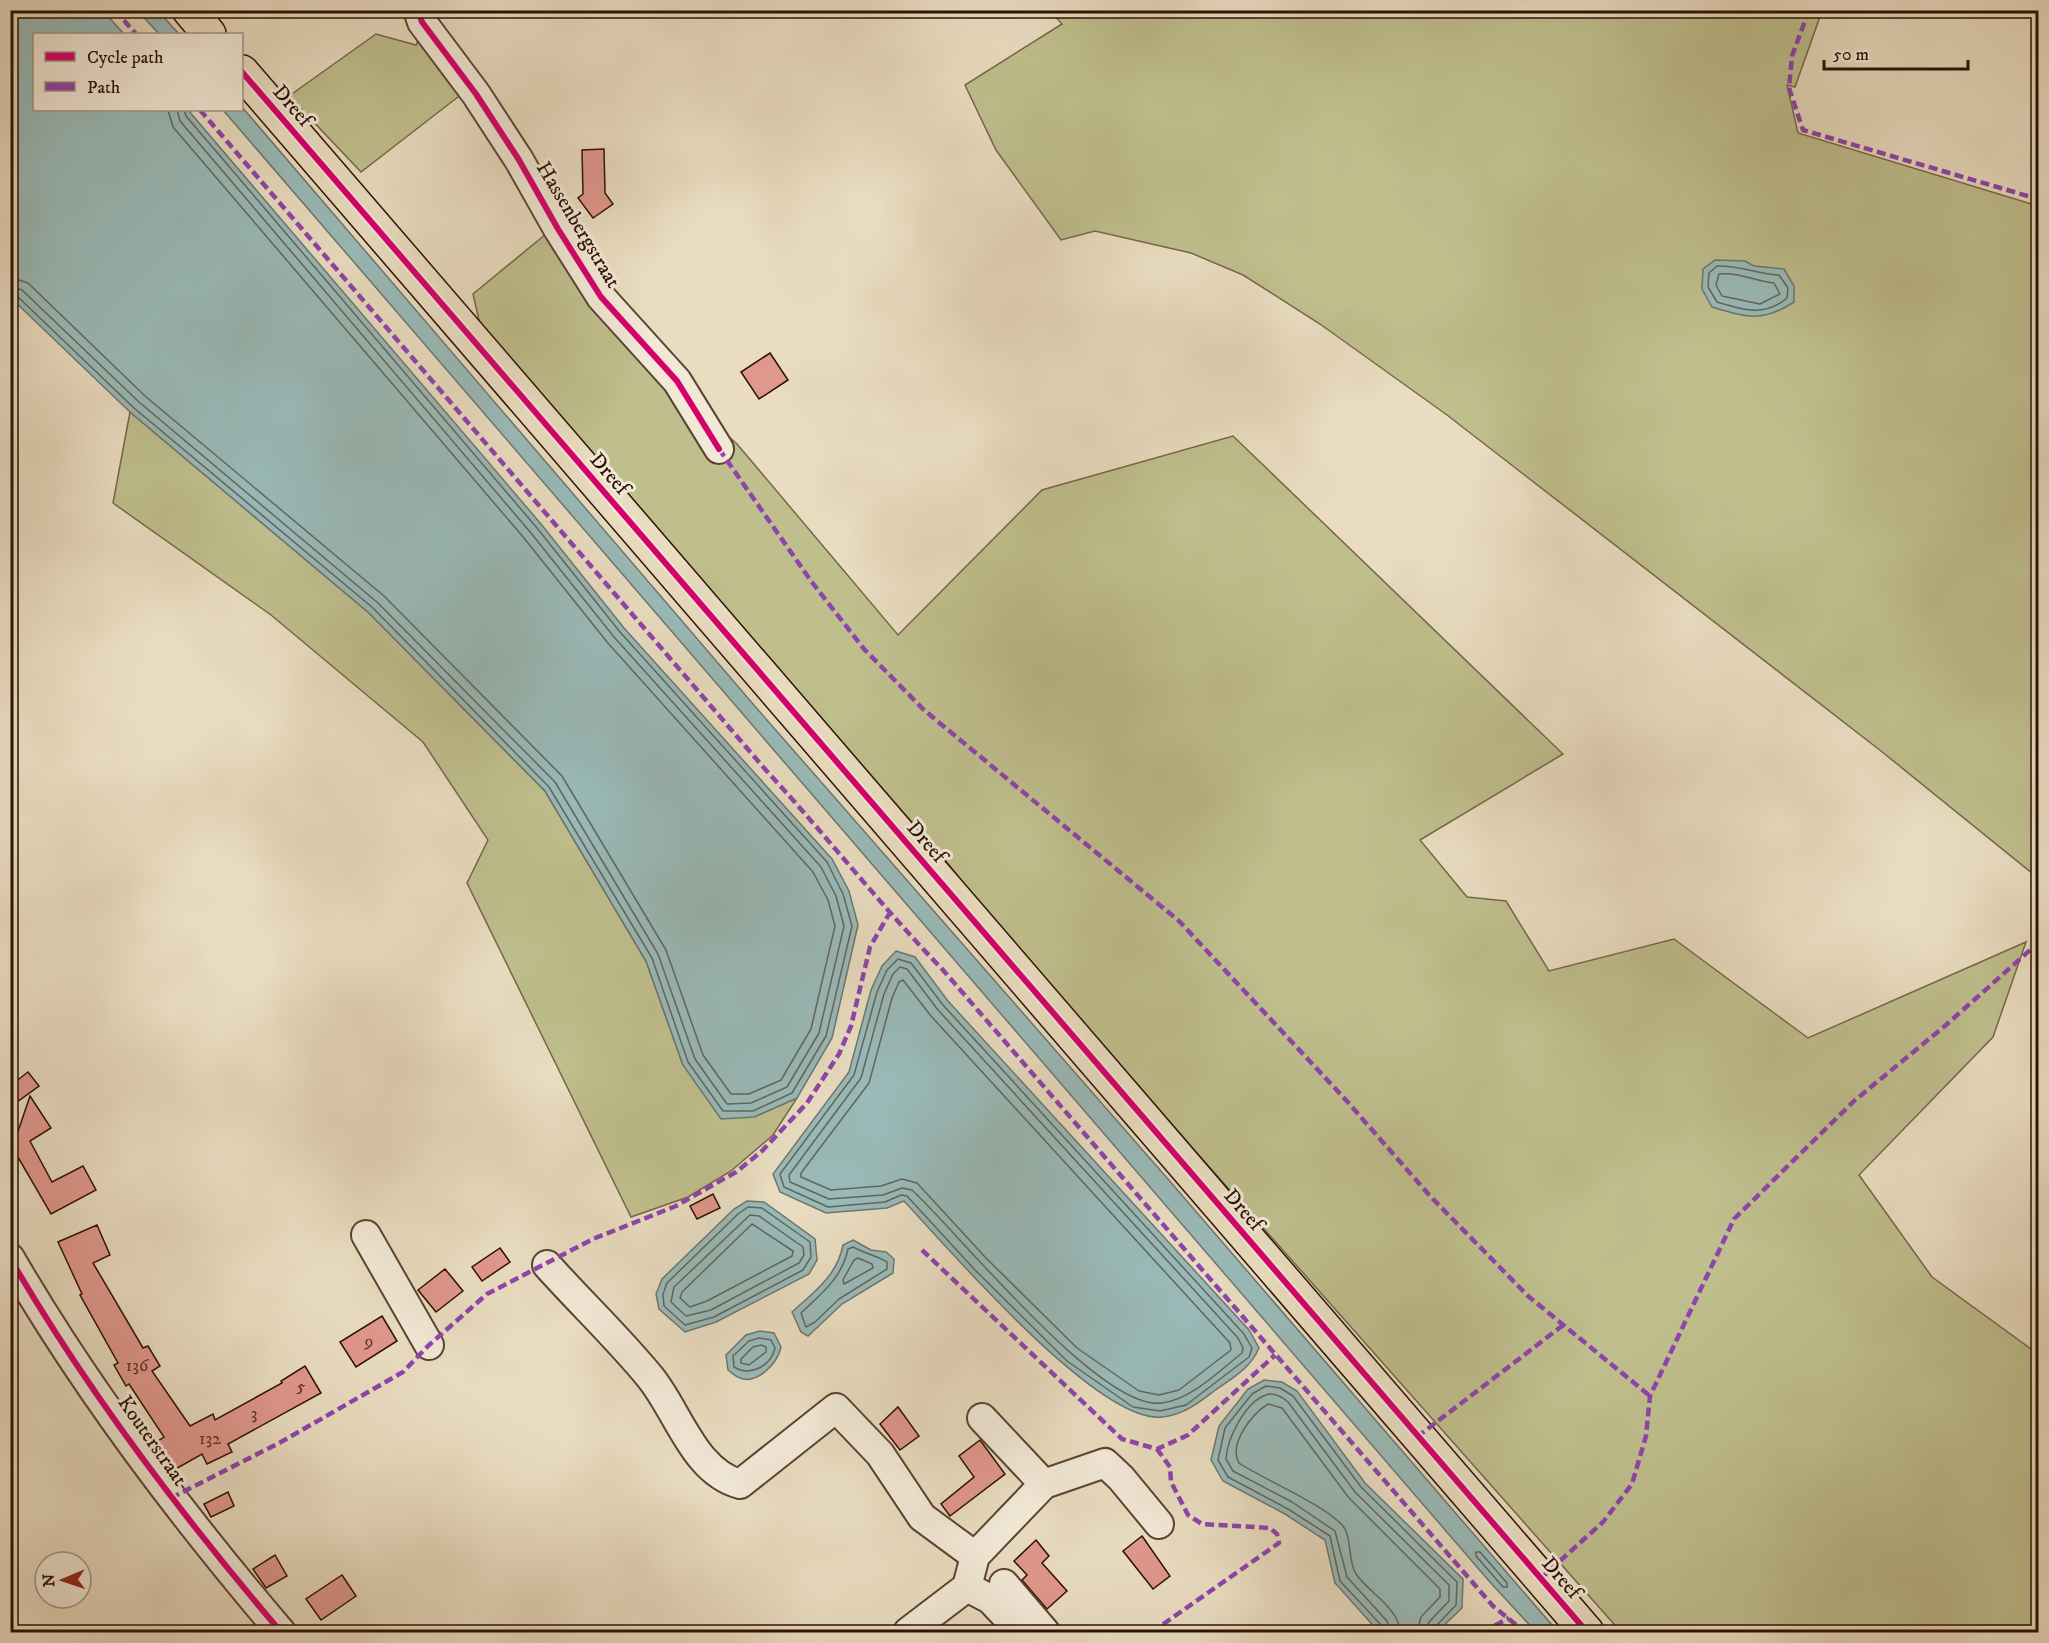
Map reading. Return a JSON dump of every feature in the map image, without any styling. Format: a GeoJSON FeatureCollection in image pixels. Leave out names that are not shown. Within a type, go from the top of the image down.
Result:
{"type":"FeatureCollection","features":[{"type":"Feature","properties":{"kind":"main road"},"geometry":{"type":"LineString","coordinates":[[189,10],[208,33]]}},
{"type":"Feature","properties":{"kind":"main road","name":"Dreef"},"geometry":{"type":"LineString","coordinates":[[243,73],[1587,1632]]}},
{"type":"Feature","properties":{"kind":"street","name":"Hassenbergstraat"},"geometry":{"type":"LineString","coordinates":[[418,10],[422,22],[476,94],[519,159],[558,230],[601,297],[677,381],[719,449]]}},
{"type":"Feature","properties":{"kind":"street"},"geometry":{"type":"LineString","coordinates":[[366,1235],[429,1345]]}},
{"type":"Feature","properties":{"kind":"street","name":"Kouterstraat"},"geometry":{"type":"LineString","coordinates":[[10,1258],[41,1311],[171,1498],[281,1632]]}},
{"type":"Feature","properties":{"kind":"street"},"geometry":{"type":"LineString","coordinates":[[547,1265],[651,1378],[700,1455],[729,1481],[740,1484],[836,1408],[880,1454],[922,1517],[975,1556]]}},
{"type":"Feature","properties":{"kind":"street"},"geometry":{"type":"LineString","coordinates":[[982,1418],[1044,1484]]}},
{"type":"Feature","properties":{"kind":"street"},"geometry":{"type":"LineString","coordinates":[[908,1632],[966,1587],[975,1556],[1044,1484],[1105,1463],[1121,1478],[1159,1524]]}},
{"type":"Feature","properties":{"kind":"street"},"geometry":{"type":"LineString","coordinates":[[1004,1584],[1045,1632]]}},
{"type":"Feature","properties":{"kind":"street"},"geometry":{"type":"LineString","coordinates":[[966,1587],[990,1599],[1020,1632]]}},
{"type":"Feature","properties":{"kind":"shaded area"},"geometry":{"type":"Polygon","coordinates":[[[1050,11],[1822,11],[1795,87],[1787,85],[1798,133],[2038,206],[2038,878],[1881,751],[1447,415],[1320,324],[1243,275],[1191,253],[1095,231],[1061,240],[996,150],[965,85],[1062,24],[1050,11]]]}},
{"type":"Feature","properties":{"kind":"shaded area"},"geometry":{"type":"Polygon","coordinates":[[[421,33],[467,90],[361,172],[289,96],[376,34],[416,45],[421,33]]]}},
{"type":"Feature","properties":{"kind":"shaded area"},"geometry":{"type":"Polygon","coordinates":[[[552,229],[684,396],[737,444],[898,635],[1042,490],[1233,436],[1563,754],[1420,840],[1467,897],[1506,901],[1549,971],[1674,939],[1808,1038],[2026,942],[1993,1037],[1859,1175],[1932,1277],[2038,1354],[2038,1632],[1621,1632],[1003,934],[950,866],[481,329],[473,294],[552,229]]]}},
{"type":"Feature","properties":{"kind":"shaded area"},"geometry":{"type":"Polygon","coordinates":[[[130,412],[369,613],[545,791],[646,961],[683,1065],[754,1117],[797,1098],[773,1135],[731,1171],[688,1197],[631,1217],[467,883],[488,840],[423,742],[271,615],[113,503],[130,412]]]}},
{"type":"Feature","properties":{"kind":"water"},"geometry":{"type":"Polygon","coordinates":[[[10,11],[103,11],[123,33],[33,33],[33,111],[189,111],[541,524],[624,628],[832,859],[849,891],[858,925],[832,1038],[797,1098],[754,1117],[721,1119],[683,1065],[646,961],[545,791],[369,613],[130,412],[11,298],[10,11]]]}},
{"type":"Feature","properties":{"kind":"water"},"geometry":{"type":"Polygon","coordinates":[[[138,11],[158,11],[178,33],[158,33],[138,11]]]}},
{"type":"Feature","properties":{"kind":"water"},"geometry":{"type":"Polygon","coordinates":[[[243,108],[753,704],[1174,1186],[1558,1632],[1536,1632],[1489,1581],[224,111],[243,111],[243,108]]]}},
{"type":"Feature","properties":{"kind":"water"},"geometry":{"type":"Polygon","coordinates":[[[1715,260],[1745,261],[1754,266],[1784,269],[1794,286],[1794,302],[1772,313],[1754,316],[1712,307],[1702,289],[1703,269],[1715,260]]]}},
{"type":"Feature","properties":{"kind":"water"},"geometry":{"type":"Polygon","coordinates":[[[896,951],[915,957],[948,1001],[1249,1330],[1259,1348],[1240,1372],[1196,1404],[1177,1414],[1162,1417],[1134,1412],[1101,1393],[1026,1330],[904,1201],[887,1208],[826,1213],[780,1192],[773,1174],[849,1072],[871,990],[882,966],[896,951]]]}},
{"type":"Feature","properties":{"kind":"water"},"geometry":{"type":"Polygon","coordinates":[[[747,1201],[764,1202],[815,1239],[817,1260],[809,1274],[716,1322],[685,1332],[659,1309],[656,1294],[662,1279],[734,1209],[747,1201]]]}},
{"type":"Feature","properties":{"kind":"water"},"geometry":{"type":"Polygon","coordinates":[[[853,1240],[871,1250],[886,1252],[894,1259],[893,1273],[842,1304],[808,1336],[801,1332],[792,1312],[824,1283],[836,1266],[843,1245],[853,1240]]]}},
{"type":"Feature","properties":{"kind":"water"},"geometry":{"type":"Polygon","coordinates":[[[760,1331],[774,1333],[781,1347],[779,1353],[766,1371],[760,1375],[747,1379],[738,1377],[728,1370],[726,1355],[746,1335],[760,1331]]]}},
{"type":"Feature","properties":{"kind":"water"},"geometry":{"type":"Polygon","coordinates":[[[1264,1380],[1282,1382],[1297,1391],[1365,1483],[1463,1579],[1462,1608],[1437,1632],[1379,1632],[1335,1583],[1325,1540],[1285,1514],[1223,1481],[1211,1460],[1219,1426],[1248,1389],[1264,1380]]]}},
{"type":"Feature","properties":{"kind":"building"},"geometry":{"type":"Polygon","coordinates":[[[604,149],[605,193],[613,204],[593,218],[578,198],[583,194],[582,150],[604,149]]]}},
{"type":"Feature","properties":{"kind":"building"},"geometry":{"type":"Polygon","coordinates":[[[770,353],[788,380],[759,399],[741,372],[770,353]]]}},
{"type":"Feature","properties":{"kind":"building"},"geometry":{"type":"Polygon","coordinates":[[[28,1072],[39,1086],[10,1107],[10,1086],[28,1072]]]}},
{"type":"Feature","properties":{"kind":"building"},"geometry":{"type":"Polygon","coordinates":[[[30,1096],[51,1128],[30,1141],[52,1182],[83,1166],[96,1190],[51,1214],[15,1152],[10,1155],[30,1096]]]}},
{"type":"Feature","properties":{"kind":"building"},"geometry":{"type":"Polygon","coordinates":[[[713,1194],[720,1208],[697,1219],[690,1206],[713,1194]]]}},
{"type":"Feature","properties":{"kind":"building"},"geometry":{"type":"Polygon","coordinates":[[[97,1225],[110,1255],[93,1263],[143,1348],[148,1346],[160,1366],[152,1371],[190,1426],[213,1414],[215,1420],[282,1383],[281,1381],[305,1366],[321,1393],[228,1444],[232,1452],[207,1464],[202,1454],[174,1470],[158,1441],[164,1437],[129,1384],[126,1386],[114,1365],[118,1363],[80,1295],[82,1294],[58,1242],[97,1225]]]}},
{"type":"Feature","properties":{"kind":"building"},"geometry":{"type":"Polygon","coordinates":[[[500,1248],[510,1262],[482,1281],[472,1267],[500,1248]]]}},
{"type":"Feature","properties":{"kind":"building"},"geometry":{"type":"Polygon","coordinates":[[[445,1269],[463,1291],[436,1312],[418,1290],[445,1269]]]}},
{"type":"Feature","properties":{"kind":"building"},"geometry":{"type":"Polygon","coordinates":[[[382,1316],[397,1341],[356,1367],[340,1342],[382,1316]]]}},
{"type":"Feature","properties":{"kind":"building"},"geometry":{"type":"Polygon","coordinates":[[[898,1407],[919,1436],[900,1450],[880,1424],[898,1407]]]}},
{"type":"Feature","properties":{"kind":"building"},"geometry":{"type":"Polygon","coordinates":[[[980,1440],[1005,1474],[950,1516],[941,1504],[974,1477],[959,1456],[980,1440]]]}},
{"type":"Feature","properties":{"kind":"building"},"geometry":{"type":"Polygon","coordinates":[[[228,1492],[234,1506],[211,1517],[204,1504],[228,1492]]]}},
{"type":"Feature","properties":{"kind":"building"},"geometry":{"type":"Polygon","coordinates":[[[1142,1536],[1170,1576],[1153,1589],[1123,1551],[1142,1536]]]}},
{"type":"Feature","properties":{"kind":"building"},"geometry":{"type":"Polygon","coordinates":[[[1036,1540],[1049,1556],[1042,1563],[1067,1591],[1047,1609],[1022,1580],[1027,1575],[1014,1561],[1036,1540]]]}},
{"type":"Feature","properties":{"kind":"building"},"geometry":{"type":"Polygon","coordinates":[[[275,1555],[287,1576],[266,1588],[253,1569],[275,1555]]]}},
{"type":"Feature","properties":{"kind":"building"},"geometry":{"type":"Polygon","coordinates":[[[342,1575],[356,1596],[321,1620],[306,1599],[342,1575]]]}},
{"type":"Feature","properties":{"kind":"marked path"},"geometry":{"type":"LineString","coordinates":[[115,10],[135,33]]}},
{"type":"Feature","properties":{"kind":"marked path"},"geometry":{"type":"LineString","coordinates":[[1809,10],[1792,56],[1789,88],[1803,130],[2038,199]]}},
{"type":"Feature","properties":{"kind":"marked path"},"geometry":{"type":"LineString","coordinates":[[201,111],[764,768],[943,970],[1493,1606],[1525,1632]]}},
{"type":"Feature","properties":{"kind":"marked path"},"geometry":{"type":"LineString","coordinates":[[719,449],[811,581],[864,649],[924,710],[1179,921],[1345,1099],[1431,1197],[1528,1296],[1650,1396]]}},
{"type":"Feature","properties":{"kind":"marked path"},"geometry":{"type":"LineString","coordinates":[[171,1498],[281,1442],[403,1372],[429,1345],[487,1294],[593,1239],[676,1206],[736,1172],[761,1152],[807,1103],[839,1054],[851,1026],[870,947],[889,914]]}},
{"type":"Feature","properties":{"kind":"marked path"},"geometry":{"type":"LineString","coordinates":[[1540,1579],[1603,1522],[1632,1484],[1646,1436],[1650,1396],[1734,1219],[1854,1101],[1946,1025],[2038,943]]}},
{"type":"Feature","properties":{"kind":"marked path"},"geometry":{"type":"LineString","coordinates":[[922,1250],[1122,1439],[1157,1449],[1188,1435],[1275,1355]]}},
{"type":"Feature","properties":{"kind":"marked path"},"geometry":{"type":"LineString","coordinates":[[1417,1437],[1562,1326]]}},
{"type":"Feature","properties":{"kind":"marked path"},"geometry":{"type":"LineString","coordinates":[[1152,1632],[1279,1543],[1277,1534],[1270,1528],[1202,1524],[1188,1515],[1171,1482],[1170,1467],[1157,1449]]}},
{"type":"Feature","properties":{"kind":"marked path"},"geometry":{"type":"LineString","coordinates":[[1483,1632],[1509,1618]]}},
{"type":"Feature","properties":{"kind":"cycle path"},"geometry":{"type":"LineString","coordinates":[[418,10],[422,22],[476,94],[519,160],[558,229],[601,297],[677,381],[719,449]]}},
{"type":"Feature","properties":{"kind":"cycle path"},"geometry":{"type":"LineString","coordinates":[[243,73],[1587,1632]]}},
{"type":"Feature","properties":{"kind":"cycle path"},"geometry":{"type":"LineString","coordinates":[[10,1258],[71,1356],[137,1451],[172,1498],[281,1632]]}}]}
